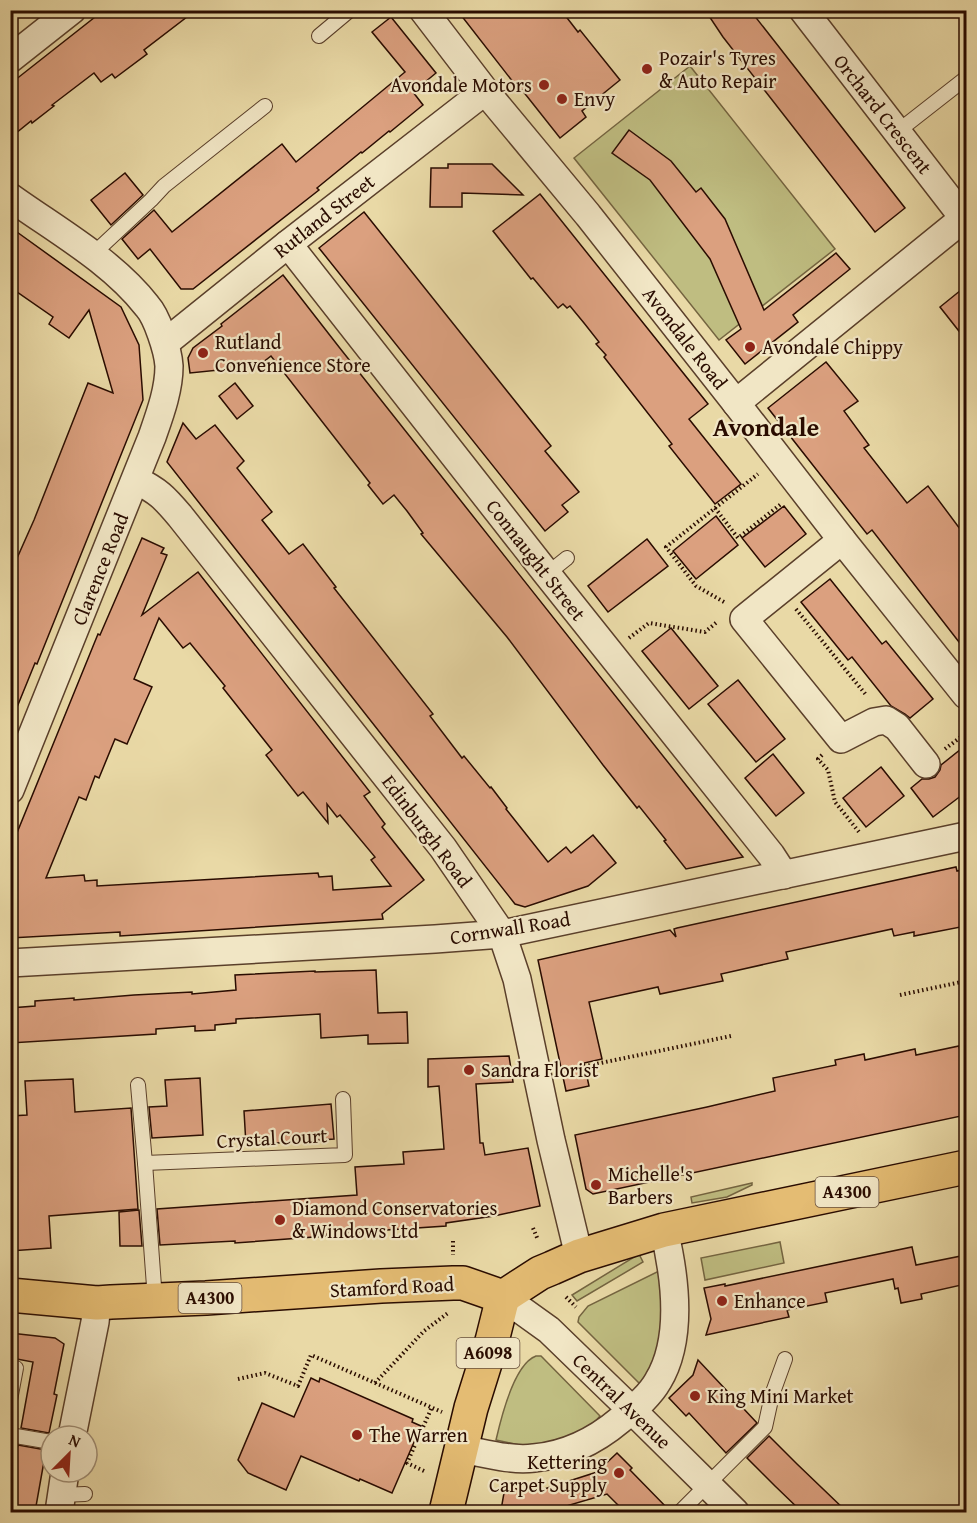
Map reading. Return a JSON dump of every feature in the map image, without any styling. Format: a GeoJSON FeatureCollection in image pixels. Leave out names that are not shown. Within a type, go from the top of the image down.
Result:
{"type":"FeatureCollection","features":[{"type":"Feature","properties":{"kind":"main road","name":"A4300"},"geometry":{"type":"LineString","coordinates":[[503,1297],[540,1273],[579,1256],[664,1230],[966,1167]]}},
{"type":"Feature","properties":{"kind":"main road","name":"Stamford Road"},"geometry":{"type":"LineString","coordinates":[[10,1295],[97,1303],[463,1283],[503,1297]]}},
{"type":"Feature","properties":{"kind":"main road","name":"A6098"},"geometry":{"type":"LineString","coordinates":[[446,1512],[471,1408],[503,1297]]}},
{"type":"Feature","properties":{"kind":"street"},"geometry":{"type":"LineString","coordinates":[[10,59],[72,10]]}},
{"type":"Feature","properties":{"kind":"street","name":"Avondale Road"},"geometry":{"type":"LineString","coordinates":[[423,10],[485,91],[588,215],[966,695]]}},
{"type":"Feature","properties":{"kind":"street","name":"Orchard Crescent"},"geometry":{"type":"LineString","coordinates":[[803,10],[965,219]]}},
{"type":"Feature","properties":{"kind":"street","name":"Rutland Street"},"geometry":{"type":"LineString","coordinates":[[165,343],[485,91]]}},
{"type":"Feature","properties":{"kind":"street","name":"Clarence Road"},"geometry":{"type":"LineString","coordinates":[[10,198],[109,268],[149,307],[165,343],[168,366],[165,398],[136,480],[10,790]]}},
{"type":"Feature","properties":{"kind":"street"},"geometry":{"type":"LineString","coordinates":[[736,403],[965,219]]}},
{"type":"Feature","properties":{"kind":"street","name":"Connaught Street"},"geometry":{"type":"LineString","coordinates":[[288,244],[557,566],[609,652],[771,855],[784,875]]}},
{"type":"Feature","properties":{"kind":"street","name":"Edinburgh Road"},"geometry":{"type":"LineString","coordinates":[[136,480],[163,496],[180,516],[443,848],[502,934],[517,979],[551,1140],[579,1256]]}},
{"type":"Feature","properties":{"kind":"street"},"geometry":{"type":"LineString","coordinates":[[842,540],[781,590],[740,614],[841,739],[874,722],[886,720],[897,727],[926,764]]}},
{"type":"Feature","properties":{"kind":"street","name":"Cornwall Road"},"geometry":{"type":"LineString","coordinates":[[10,963],[502,934],[966,836]]}},
{"type":"Feature","properties":{"kind":"street"},"geometry":{"type":"LineString","coordinates":[[461,1449],[514,1458],[532,1458],[577,1448],[597,1437],[632,1410],[658,1382],[668,1358],[674,1323],[674,1280],[664,1230]]}},
{"type":"Feature","properties":{"kind":"street","name":"Central Avenue"},"geometry":{"type":"LineString","coordinates":[[503,1297],[544,1326],[735,1512]]}},
{"type":"Feature","properties":{"kind":"street"},"geometry":{"type":"LineString","coordinates":[[74,1424],[97,1303]]}},
{"type":"Feature","properties":{"kind":"lane"},"geometry":{"type":"LineString","coordinates":[[319,36],[350,10]]}},
{"type":"Feature","properties":{"kind":"lane"},"geometry":{"type":"LineString","coordinates":[[897,132],[966,78]]}},
{"type":"Feature","properties":{"kind":"lane"},"geometry":{"type":"LineString","coordinates":[[92,255],[164,186],[265,106]]}},
{"type":"Feature","properties":{"kind":"lane"},"geometry":{"type":"LineString","coordinates":[[138,1085],[155,1300]]}},
{"type":"Feature","properties":{"kind":"lane","name":"Crystal Court"},"geometry":{"type":"LineString","coordinates":[[145,1163],[345,1155],[343,1099]]}},
{"type":"Feature","properties":{"kind":"lane"},"geometry":{"type":"LineString","coordinates":[[680,1512],[765,1427],[772,1395],[785,1359]]}},
{"type":"Feature","properties":{"kind":"lane"},"geometry":{"type":"LineString","coordinates":[[10,1400],[16,1368]]}},
{"type":"Feature","properties":{"kind":"lane"},"geometry":{"type":"LineString","coordinates":[[10,1435],[39,1440]]}},
{"type":"Feature","properties":{"kind":"path"},"geometry":{"type":"LineString","coordinates":[[740,614],[696,586],[666,547],[765,469]]}},
{"type":"Feature","properties":{"kind":"path"},"geometry":{"type":"LineString","coordinates":[[715,507],[738,538],[788,499]]}},
{"type":"Feature","properties":{"kind":"path"},"geometry":{"type":"LineString","coordinates":[[781,590],[877,708],[881,721]]}},
{"type":"Feature","properties":{"kind":"path"},"geometry":{"type":"LineString","coordinates":[[609,652],[649,623],[705,632],[740,614]]}},
{"type":"Feature","properties":{"kind":"path"},"geometry":{"type":"LineString","coordinates":[[818,759],[828,770],[835,802],[864,838]]}},
{"type":"Feature","properties":{"kind":"path"},"geometry":{"type":"LineString","coordinates":[[900,995],[966,981]]}},
{"type":"Feature","properties":{"kind":"path"},"geometry":{"type":"LineString","coordinates":[[537,1076],[731,1036]]}},
{"type":"Feature","properties":{"kind":"path"},"geometry":{"type":"LineString","coordinates":[[533,1228],[538,1240]]}},
{"type":"Feature","properties":{"kind":"path"},"geometry":{"type":"LineString","coordinates":[[453,1241],[453,1259]]}},
{"type":"Feature","properties":{"kind":"path"},"geometry":{"type":"LineString","coordinates":[[566,1297],[576,1307]]}},
{"type":"Feature","properties":{"kind":"path"},"geometry":{"type":"LineString","coordinates":[[375,1383],[424,1331],[450,1311]]}},
{"type":"Feature","properties":{"kind":"path"},"geometry":{"type":"LineString","coordinates":[[238,1378],[265,1373],[298,1386],[311,1355],[442,1412]]}},
{"type":"Feature","properties":{"kind":"path"},"geometry":{"type":"LineString","coordinates":[[424,1471],[407,1463],[432,1407]]}},
{"type":"Feature","properties":{"kind":"shaded area"},"geometry":{"type":"Polygon","coordinates":[[[690,66],[835,249],[719,340],[574,158],[690,66]]]}},
{"type":"Feature","properties":{"kind":"shaded area"},"geometry":{"type":"Polygon","coordinates":[[[752,1183],[727,1197],[692,1203],[691,1197],[752,1183]]]}},
{"type":"Feature","properties":{"kind":"shaded area"},"geometry":{"type":"Polygon","coordinates":[[[780,1242],[784,1263],[705,1280],[701,1258],[780,1242]]]}},
{"type":"Feature","properties":{"kind":"shaded area"},"geometry":{"type":"Polygon","coordinates":[[[639,1254],[643,1262],[577,1301],[572,1295],[639,1254]]]}},
{"type":"Feature","properties":{"kind":"shaded area"},"geometry":{"type":"Polygon","coordinates":[[[661,1270],[664,1281],[659,1354],[642,1386],[578,1322],[579,1317],[588,1306],[661,1270]]]}},
{"type":"Feature","properties":{"kind":"shaded area"},"geometry":{"type":"Polygon","coordinates":[[[541,1356],[600,1416],[586,1432],[529,1447],[496,1440],[515,1380],[528,1361],[541,1356]]]}},
{"type":"Feature","properties":{"kind":"building"},"geometry":{"type":"Polygon","coordinates":[[[104,10],[196,10],[144,50],[147,54],[115,78],[112,74],[101,82],[94,73],[10,138],[10,84],[104,10]]]}},
{"type":"Feature","properties":{"kind":"building"},"geometry":{"type":"Polygon","coordinates":[[[457,10],[561,10],[620,80],[582,111],[586,117],[560,138],[457,10]]]}},
{"type":"Feature","properties":{"kind":"building"},"geometry":{"type":"Polygon","coordinates":[[[705,10],[750,10],[905,208],[875,232],[723,37],[705,10]]]}},
{"type":"Feature","properties":{"kind":"building"},"geometry":{"type":"Polygon","coordinates":[[[391,17],[436,73],[413,92],[423,105],[361,152],[317,188],[319,190],[193,289],[181,289],[150,249],[138,259],[122,239],[154,210],[172,232],[282,144],[296,162],[405,72],[372,32],[391,17]]]}},
{"type":"Feature","properties":{"kind":"building"},"geometry":{"type":"Polygon","coordinates":[[[629,130],[671,161],[696,192],[701,188],[725,219],[764,310],[836,253],[850,269],[793,315],[798,322],[745,364],[726,340],[741,329],[710,259],[650,180],[612,153],[629,130]]]}},
{"type":"Feature","properties":{"kind":"building"},"geometry":{"type":"Polygon","coordinates":[[[448,164],[492,164],[523,195],[462,193],[462,207],[430,207],[431,168],[448,168],[448,164]]]}},
{"type":"Feature","properties":{"kind":"building"},"geometry":{"type":"Polygon","coordinates":[[[125,173],[143,195],[111,225],[91,200],[125,173]]]}},
{"type":"Feature","properties":{"kind":"building"},"geometry":{"type":"Polygon","coordinates":[[[540,194],[708,404],[689,419],[741,484],[715,504],[669,446],[672,444],[604,357],[606,355],[596,344],[599,342],[584,323],[570,306],[567,308],[563,304],[558,308],[533,278],[531,279],[493,231],[540,194]]]}},
{"type":"Feature","properties":{"kind":"building"},"geometry":{"type":"Polygon","coordinates":[[[364,212],[551,446],[545,451],[579,492],[562,505],[568,512],[545,531],[319,248],[364,212]]]}},
{"type":"Feature","properties":{"kind":"building"},"geometry":{"type":"Polygon","coordinates":[[[10,227],[121,307],[139,345],[143,400],[37,664],[35,663],[11,722],[10,574],[34,520],[88,383],[113,393],[89,310],[69,338],[49,324],[53,317],[10,287],[10,227]]]}},
{"type":"Feature","properties":{"kind":"building"},"geometry":{"type":"Polygon","coordinates":[[[283,275],[743,857],[686,869],[639,806],[637,808],[603,765],[507,637],[421,534],[423,533],[407,511],[394,495],[383,504],[368,485],[370,483],[271,356],[258,366],[190,373],[188,358],[193,348],[283,275]]]}},
{"type":"Feature","properties":{"kind":"building"},"geometry":{"type":"Polygon","coordinates":[[[966,286],[966,340],[940,307],[966,286]]]}},
{"type":"Feature","properties":{"kind":"building"},"geometry":{"type":"Polygon","coordinates":[[[826,362],[858,401],[844,411],[869,445],[864,448],[907,503],[928,486],[966,537],[966,651],[872,530],[867,534],[768,408],[826,362]]]}},
{"type":"Feature","properties":{"kind":"building"},"geometry":{"type":"Polygon","coordinates":[[[235,383],[253,406],[237,419],[219,396],[235,383]]]}},
{"type":"Feature","properties":{"kind":"building"},"geometry":{"type":"Polygon","coordinates":[[[183,423],[196,439],[215,425],[244,461],[237,468],[272,512],[262,520],[289,554],[303,544],[336,587],[334,588],[433,714],[430,716],[462,758],[464,756],[491,787],[548,862],[566,847],[571,853],[593,835],[616,863],[588,886],[525,907],[515,904],[167,462],[183,423]]]}},
{"type":"Feature","properties":{"kind":"building"},"geometry":{"type":"Polygon","coordinates":[[[784,506],[806,534],[765,567],[742,538],[784,506]]]}},
{"type":"Feature","properties":{"kind":"building"},"geometry":{"type":"Polygon","coordinates":[[[716,516],[738,545],[696,579],[673,551],[716,516]]]}},
{"type":"Feature","properties":{"kind":"building"},"geometry":{"type":"Polygon","coordinates":[[[142,538],[164,548],[161,553],[167,555],[142,615],[198,572],[370,792],[364,796],[385,824],[382,827],[424,880],[382,914],[383,919],[120,936],[120,932],[10,938],[10,904],[13,904],[10,850],[98,634],[100,635],[142,538]],[[159,618],[134,679],[152,687],[127,744],[115,739],[99,778],[95,776],[86,800],[79,797],[46,878],[84,875],[85,881],[97,880],[97,886],[318,873],[319,877],[332,876],[333,890],[391,886],[371,860],[375,857],[340,815],[337,817],[327,804],[328,823],[303,792],[298,796],[266,755],[272,750],[223,688],[225,686],[190,643],[183,648],[159,618]]]}},
{"type":"Feature","properties":{"kind":"building"},"geometry":{"type":"Polygon","coordinates":[[[647,539],[668,566],[608,612],[588,586],[647,539]]]}},
{"type":"Feature","properties":{"kind":"building"},"geometry":{"type":"Polygon","coordinates":[[[830,579],[882,644],[886,641],[933,699],[910,718],[891,706],[852,657],[848,660],[801,602],[830,579]]]}},
{"type":"Feature","properties":{"kind":"building"},"geometry":{"type":"Polygon","coordinates":[[[671,628],[718,686],[689,709],[642,651],[671,628]]]}},
{"type":"Feature","properties":{"kind":"building"},"geometry":{"type":"Polygon","coordinates":[[[738,680],[785,739],[756,762],[708,704],[738,680]]]}},
{"type":"Feature","properties":{"kind":"building"},"geometry":{"type":"Polygon","coordinates":[[[966,745],[966,792],[933,817],[911,788],[922,779],[935,777],[941,765],[966,745]]]}},
{"type":"Feature","properties":{"kind":"building"},"geometry":{"type":"Polygon","coordinates":[[[773,754],[804,793],[776,816],[745,778],[773,754]]]}},
{"type":"Feature","properties":{"kind":"building"},"geometry":{"type":"Polygon","coordinates":[[[881,767],[904,796],[866,827],[843,798],[881,767]]]}},
{"type":"Feature","properties":{"kind":"building"},"geometry":{"type":"Polygon","coordinates":[[[956,867],[957,871],[966,869],[966,926],[914,936],[914,932],[894,936],[892,929],[786,952],[788,959],[721,974],[723,981],[660,994],[658,987],[589,1002],[602,1059],[584,1063],[589,1086],[566,1091],[538,960],[670,930],[676,937],[674,929],[677,928],[956,867]]]}},
{"type":"Feature","properties":{"kind":"building"},"geometry":{"type":"Polygon","coordinates":[[[376,970],[378,1013],[407,1012],[408,1043],[368,1044],[368,1035],[321,1038],[320,1014],[236,1019],[236,1023],[215,1025],[215,1030],[195,1031],[195,1026],[156,1029],[156,1034],[10,1043],[10,1008],[35,1006],[35,1001],[236,990],[235,975],[376,970]]]}},
{"type":"Feature","properties":{"kind":"building"},"geometry":{"type":"Polygon","coordinates":[[[959,1046],[963,1064],[966,1063],[966,1115],[593,1194],[586,1189],[575,1135],[775,1091],[773,1078],[836,1065],[835,1060],[864,1054],[865,1060],[915,1049],[916,1055],[959,1046]]]}},
{"type":"Feature","properties":{"kind":"building"},"geometry":{"type":"Polygon","coordinates":[[[509,1056],[513,1082],[476,1084],[480,1143],[483,1143],[485,1155],[528,1148],[540,1206],[446,1223],[446,1226],[235,1243],[235,1241],[160,1245],[157,1209],[357,1195],[355,1167],[404,1164],[403,1152],[444,1149],[439,1086],[428,1087],[428,1059],[509,1056]]]}},
{"type":"Feature","properties":{"kind":"building"},"geometry":{"type":"Polygon","coordinates":[[[200,1078],[203,1135],[152,1138],[149,1107],[167,1106],[165,1080],[200,1078]]]}},
{"type":"Feature","properties":{"kind":"building"},"geometry":{"type":"Polygon","coordinates":[[[73,1079],[75,1112],[131,1108],[138,1209],[49,1216],[51,1248],[10,1251],[10,1116],[27,1115],[25,1081],[73,1079]]]}},
{"type":"Feature","properties":{"kind":"building"},"geometry":{"type":"Polygon","coordinates":[[[331,1104],[334,1139],[246,1145],[244,1111],[331,1104]]]}},
{"type":"Feature","properties":{"kind":"building"},"geometry":{"type":"Polygon","coordinates":[[[139,1210],[142,1246],[120,1246],[119,1212],[139,1210]]]}},
{"type":"Feature","properties":{"kind":"building"},"geometry":{"type":"Polygon","coordinates":[[[912,1247],[916,1265],[966,1255],[966,1284],[921,1294],[922,1299],[901,1303],[898,1288],[895,1289],[893,1279],[825,1293],[827,1302],[787,1310],[789,1317],[706,1335],[711,1319],[704,1288],[725,1284],[725,1286],[912,1247]]]}},
{"type":"Feature","properties":{"kind":"building"},"geometry":{"type":"Polygon","coordinates":[[[10,1333],[55,1338],[64,1344],[51,1424],[39,1424],[39,1431],[21,1428],[33,1362],[10,1360],[10,1333]]]}},
{"type":"Feature","properties":{"kind":"building"},"geometry":{"type":"Polygon","coordinates":[[[698,1360],[757,1423],[726,1453],[689,1413],[686,1416],[669,1398],[693,1375],[698,1360]]]}},
{"type":"Feature","properties":{"kind":"building"},"geometry":{"type":"Polygon","coordinates":[[[311,1378],[319,1382],[320,1378],[413,1419],[412,1422],[421,1426],[392,1493],[301,1456],[286,1490],[248,1473],[238,1460],[262,1403],[294,1417],[311,1378]]]}},
{"type":"Feature","properties":{"kind":"building"},"geometry":{"type":"Polygon","coordinates":[[[769,1436],[847,1512],[802,1512],[775,1486],[747,1458],[769,1436]]]}},
{"type":"Feature","properties":{"kind":"building"},"geometry":{"type":"Polygon","coordinates":[[[18,1445],[39,1449],[40,1484],[35,1512],[10,1512],[10,1448],[17,1449],[18,1445]]]}},
{"type":"Feature","properties":{"kind":"building"},"geometry":{"type":"Polygon","coordinates":[[[617,1453],[632,1468],[630,1470],[671,1512],[625,1512],[607,1494],[546,1512],[501,1510],[505,1487],[535,1492],[597,1472],[617,1453]]]}},
{"type":"Feature","properties":{"kind":"place","name":"Pozair's Tyres & Auto Repair"},"geometry":{"type":"Point","coordinates":[647,69]}},
{"type":"Feature","properties":{"kind":"place","name":"Avondale Motors"},"geometry":{"type":"Point","coordinates":[544,85]}},
{"type":"Feature","properties":{"kind":"place","name":"Envy"},"geometry":{"type":"Point","coordinates":[562,99]}},
{"type":"Feature","properties":{"kind":"place","name":"Avondale Chippy"},"geometry":{"type":"Point","coordinates":[750,347]}},
{"type":"Feature","properties":{"kind":"place","name":"Rutland Convenience Store"},"geometry":{"type":"Point","coordinates":[203,353]}},
{"type":"Feature","properties":{"kind":"place","name":"Sandra Florist"},"geometry":{"type":"Point","coordinates":[469,1070]}},
{"type":"Feature","properties":{"kind":"place","name":"Michelle's Barbers"},"geometry":{"type":"Point","coordinates":[596,1185]}},
{"type":"Feature","properties":{"kind":"place","name":"Diamond Conservatories & Windows Ltd"},"geometry":{"type":"Point","coordinates":[280,1220]}},
{"type":"Feature","properties":{"kind":"place","name":"Enhance"},"geometry":{"type":"Point","coordinates":[722,1301]}},
{"type":"Feature","properties":{"kind":"place","name":"King Mini Market"},"geometry":{"type":"Point","coordinates":[695,1396]}},
{"type":"Feature","properties":{"kind":"place","name":"The Warren"},"geometry":{"type":"Point","coordinates":[357,1435]}},
{"type":"Feature","properties":{"kind":"place","name":"Kettering Carpet Supply"},"geometry":{"type":"Point","coordinates":[619,1473]}},
{"type":"Feature","properties":{"kind":"district","name":"Avondale"},"geometry":{"type":"Point","coordinates":[766,427]}}]}
